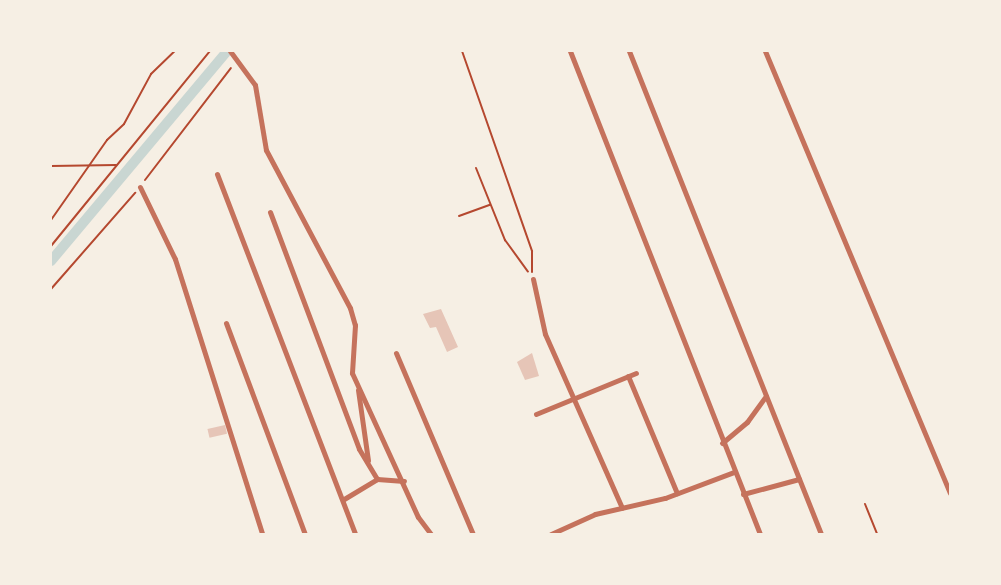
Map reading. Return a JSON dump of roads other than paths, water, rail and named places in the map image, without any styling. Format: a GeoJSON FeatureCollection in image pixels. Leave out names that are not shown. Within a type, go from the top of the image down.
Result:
{"type":"FeatureCollection","features":[{"type":"Feature","properties":{"kind":"street"},"geometry":{"type":"LineString","coordinates":[[230,51],[255,85],[266,150],[350,308],[355,325],[350,362],[358,387],[404,481],[418,517],[431,534]]}},
{"type":"Feature","properties":{"kind":"street"},"geometry":{"type":"LineString","coordinates":[[570,51],[760,534]]}},
{"type":"Feature","properties":{"kind":"street"},"geometry":{"type":"LineString","coordinates":[[629,51],[821,534]]}},
{"type":"Feature","properties":{"kind":"street"},"geometry":{"type":"LineString","coordinates":[[765,51],[950,493]]}},
{"type":"Feature","properties":{"kind":"street"},"geometry":{"type":"LineString","coordinates":[[217,174],[344,499],[355,534]]}},
{"type":"Feature","properties":{"kind":"street"},"geometry":{"type":"LineString","coordinates":[[140,187],[175,259],[262,534]]}},
{"type":"Feature","properties":{"kind":"street"},"geometry":{"type":"LineString","coordinates":[[270,212],[359,449],[377,479]]}},
{"type":"Feature","properties":{"kind":"street"},"geometry":{"type":"LineString","coordinates":[[533,279],[545,334],[622,508]]}},
{"type":"Feature","properties":{"kind":"street"},"geometry":{"type":"LineString","coordinates":[[226,323],[305,534]]}},
{"type":"Feature","properties":{"kind":"street"},"geometry":{"type":"LineString","coordinates":[[396,353],[473,534]]}},
{"type":"Feature","properties":{"kind":"street"},"geometry":{"type":"LineString","coordinates":[[536,414],[636,373]]}},
{"type":"Feature","properties":{"kind":"street"},"geometry":{"type":"LineString","coordinates":[[628,376],[677,493]]}},
{"type":"Feature","properties":{"kind":"street"},"geometry":{"type":"LineString","coordinates":[[358,387],[369,466]]}},
{"type":"Feature","properties":{"kind":"street"},"geometry":{"type":"LineString","coordinates":[[722,443],[747,422],[766,396]]}},
{"type":"Feature","properties":{"kind":"street"},"geometry":{"type":"LineString","coordinates":[[551,534],[595,514],[677,493],[734,472]]}},
{"type":"Feature","properties":{"kind":"street"},"geometry":{"type":"LineString","coordinates":[[344,499],[377,479],[404,481]]}},
{"type":"Feature","properties":{"kind":"street"},"geometry":{"type":"LineString","coordinates":[[743,494],[799,479]]}},
{"type":"Feature","properties":{"kind":"waterway"},"geometry":{"type":"LineString","coordinates":[[51,261],[227,51]]}}]}
